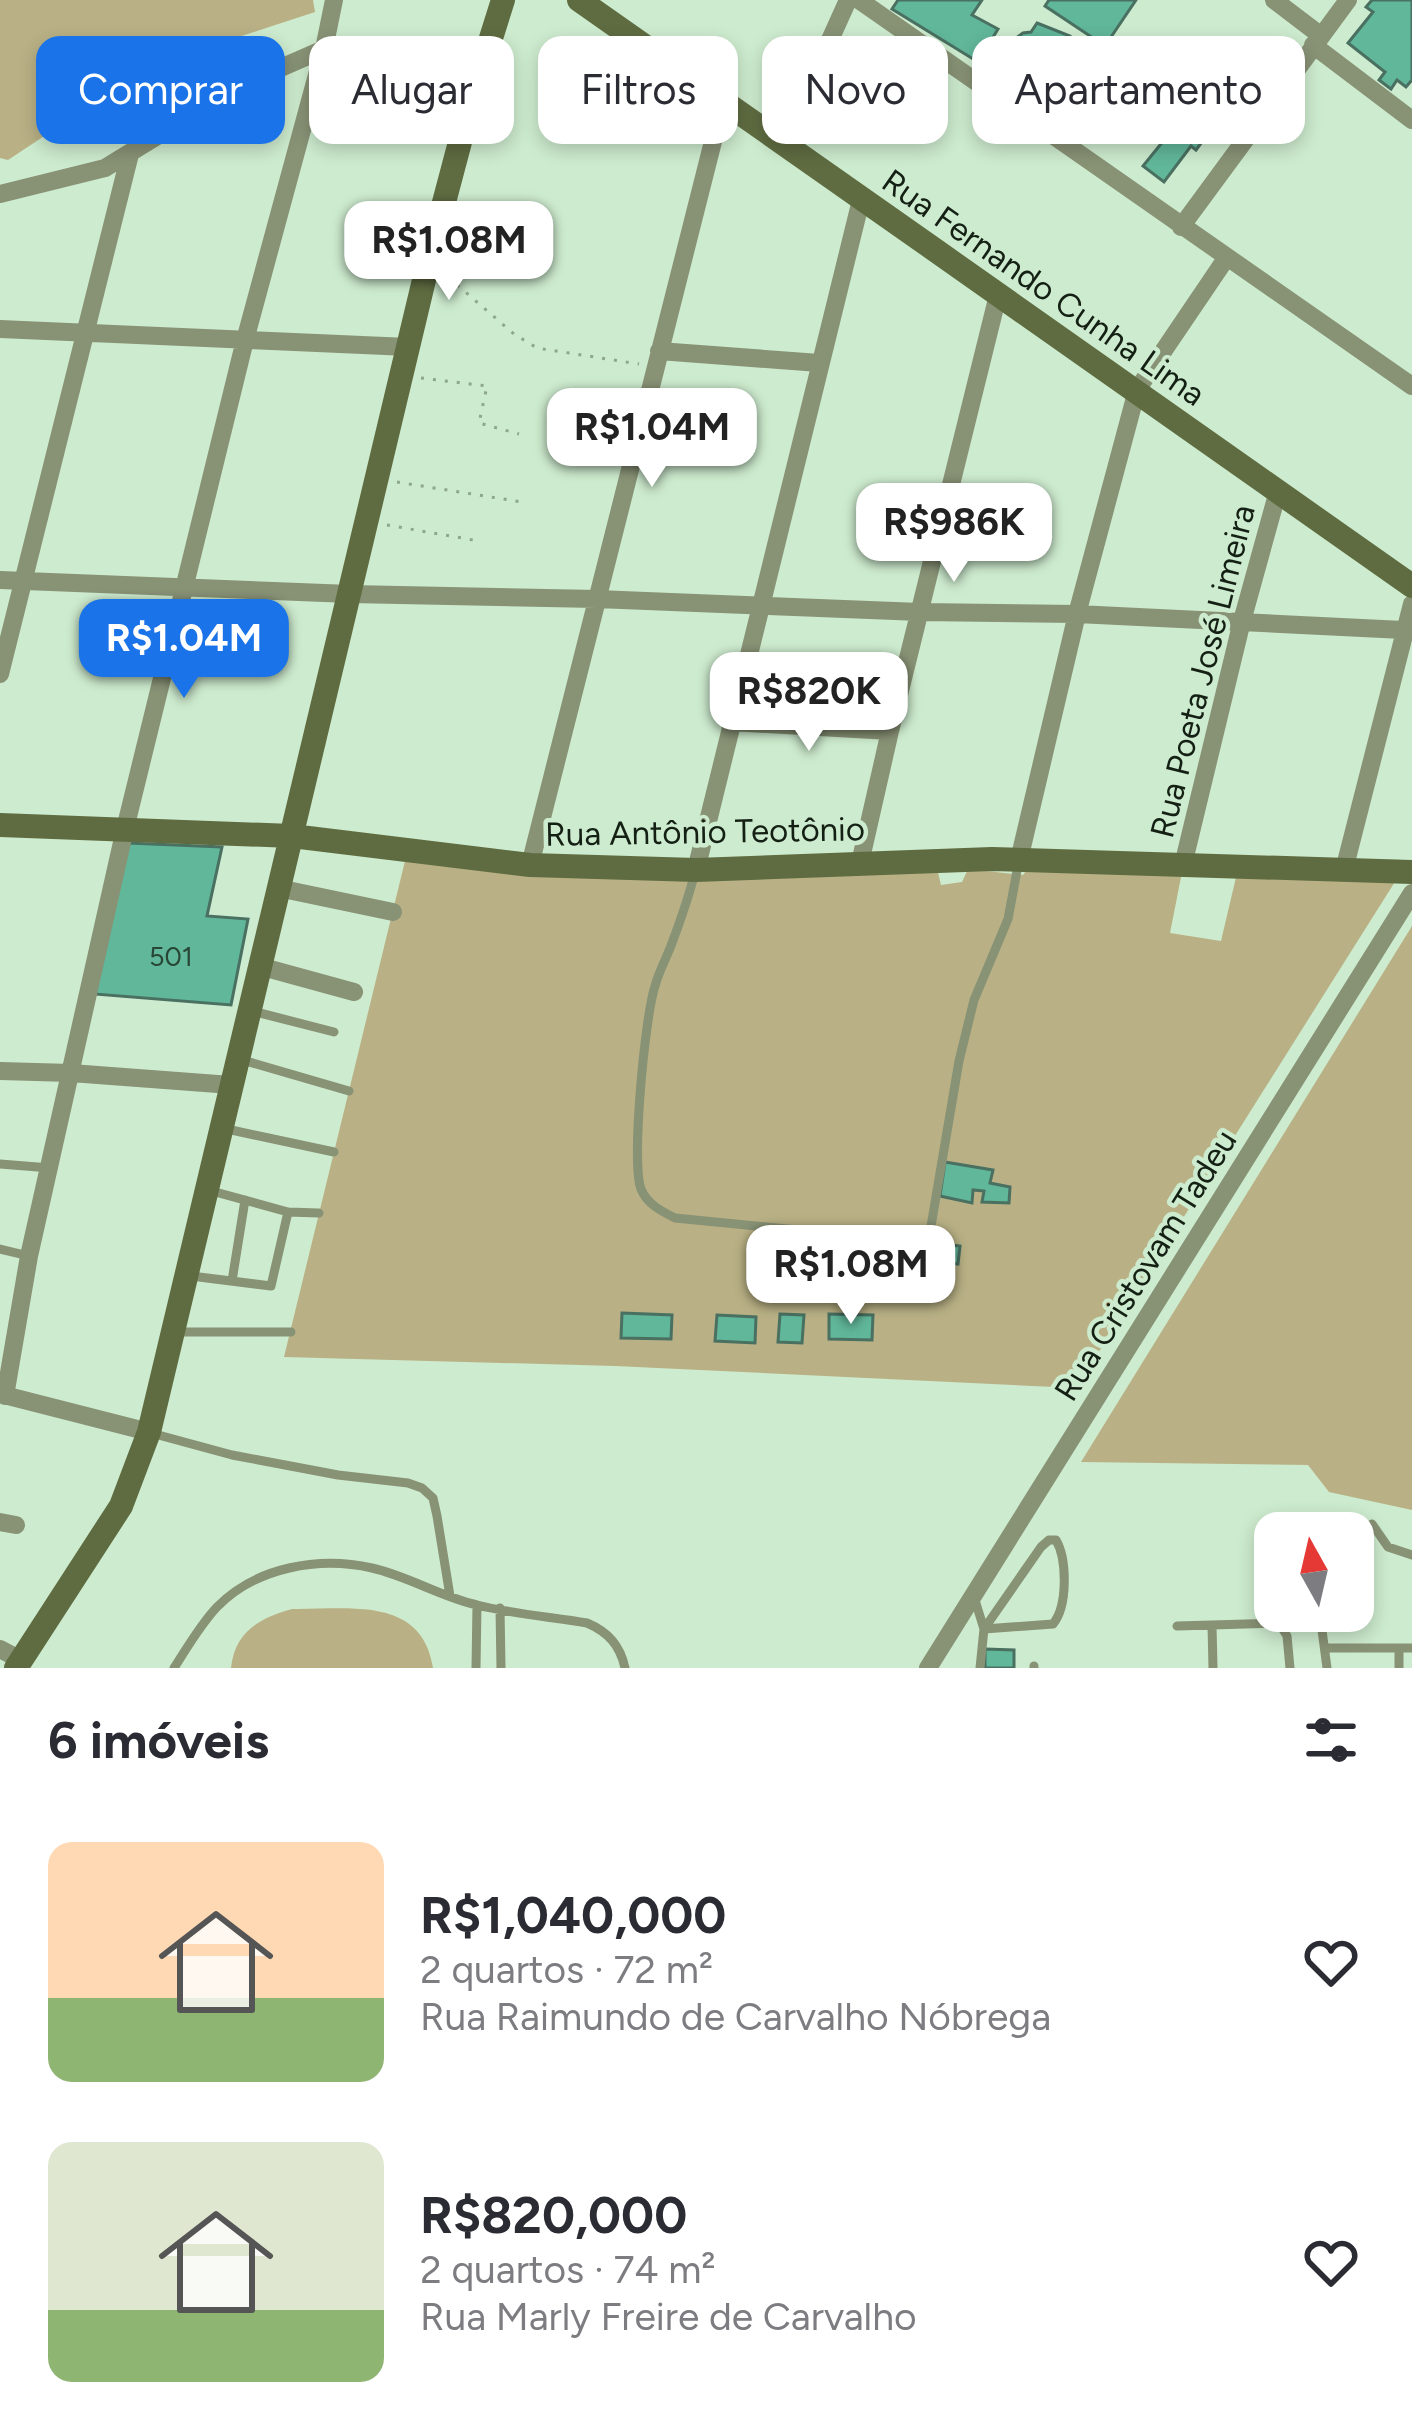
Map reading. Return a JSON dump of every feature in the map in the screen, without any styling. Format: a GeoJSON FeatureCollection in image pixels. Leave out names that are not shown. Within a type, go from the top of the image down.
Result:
{"type":"FeatureCollection","features":[{"type":"Feature","properties":{"kind":"street"},"geometry":{"type":"LineString","coordinates":[[327,36],[334,0]]}},
{"type":"Feature","properties":{"kind":"street"},"geometry":{"type":"LineString","coordinates":[[492,36],[503,0]]}},
{"type":"Feature","properties":{"kind":"street","name":"Rua Fernando Cunha Lima"},"geometry":{"type":"LineString","coordinates":[[579,0],[630,36]]}},
{"type":"Feature","properties":{"kind":"street"},"geometry":{"type":"LineString","coordinates":[[832,36],[848,0]]}},
{"type":"Feature","properties":{"kind":"street"},"geometry":{"type":"LineString","coordinates":[[859,0],[1412,386]]}},
{"type":"Feature","properties":{"kind":"street"},"geometry":{"type":"LineString","coordinates":[[1274,0],[1412,120]]}},
{"type":"Feature","properties":{"kind":"street"},"geometry":{"type":"LineString","coordinates":[[1181,227],[1348,0]]}},
{"type":"Feature","properties":{"kind":"street"},"geometry":{"type":"LineString","coordinates":[[0,194],[105,167],[237,87],[309,56]]}},
{"type":"Feature","properties":{"kind":"street"},"geometry":{"type":"LineString","coordinates":[[149,1432],[2,1400],[29,1256],[125,830],[245,340],[309,104]]}},
{"type":"Feature","properties":{"kind":"street"},"geometry":{"type":"LineString","coordinates":[[12,1659],[121,1506],[149,1432],[460,144]]}},
{"type":"Feature","properties":{"kind":"street"},"geometry":{"type":"LineString","coordinates":[[530,866],[712,144]]}},
{"type":"Feature","properties":{"kind":"street","name":"Rua Fernando Cunha Lima"},"geometry":{"type":"LineString","coordinates":[[783,144],[1412,586]]}},
{"type":"Feature","properties":{"kind":"street"},"geometry":{"type":"LineString","coordinates":[[0,674],[130,154]]}},
{"type":"Feature","properties":{"kind":"street"},"geometry":{"type":"LineString","coordinates":[[696,870],[861,200]]}},
{"type":"Feature","properties":{"kind":"street"},"geometry":{"type":"LineString","coordinates":[[1019,860],[1077,614],[1137,390],[1227,257]]}},
{"type":"Feature","properties":{"kind":"street"},"geometry":{"type":"LineString","coordinates":[[860,863],[998,295]]}},
{"type":"Feature","properties":{"kind":"street"},"geometry":{"type":"LineString","coordinates":[[0,329],[408,347]]}},
{"type":"Feature","properties":{"kind":"street"},"geometry":{"type":"LineString","coordinates":[[657,359],[820,363]]}},
{"type":"Feature","properties":{"kind":"street","name":"Rua Poeta José Limeira"},"geometry":{"type":"LineString","coordinates":[[1183,865],[1278,491]]}},
{"type":"Feature","properties":{"kind":"street"},"geometry":{"type":"LineString","coordinates":[[0,580],[1077,614],[1403,630]]}},
{"type":"Feature","properties":{"kind":"street"},"geometry":{"type":"LineString","coordinates":[[1344,870],[1412,604]]}},
{"type":"Feature","properties":{"kind":"street"},"geometry":{"type":"LineString","coordinates":[[731,722],[890,731]]}},
{"type":"Feature","properties":{"kind":"street","name":"Rua Antônio Teotônio"},"geometry":{"type":"LineString","coordinates":[[0,826],[292,836],[530,866],[696,870],[1019,860],[1412,872]]}},
{"type":"Feature","properties":{"kind":"street"},"geometry":{"type":"LineString","coordinates":[[278,888],[393,912]]}},
{"type":"Feature","properties":{"kind":"street","name":"Rua Cristovam Tadeu"},"geometry":{"type":"LineString","coordinates":[[928,1668],[1412,892]]}},
{"type":"Feature","properties":{"kind":"street"},"geometry":{"type":"LineString","coordinates":[[259,966],[354,992]]}},
{"type":"Feature","properties":{"kind":"street"},"geometry":{"type":"LineString","coordinates":[[0,1071],[231,1084]]}},
{"type":"Feature","properties":{"kind":"lane"},"geometry":{"type":"LineString","coordinates":[[929,1238],[959,1061],[974,1000],[1007,919],[1019,860]]}},
{"type":"Feature","properties":{"kind":"lane"},"geometry":{"type":"LineString","coordinates":[[696,870],[647,1018],[640,1187],[653,1206],[675,1218],[837,1234]]}},
{"type":"Feature","properties":{"kind":"lane"},"geometry":{"type":"LineString","coordinates":[[249,1010],[334,1032]]}},
{"type":"Feature","properties":{"kind":"lane"},"geometry":{"type":"LineString","coordinates":[[237,1059],[349,1091]]}},
{"type":"Feature","properties":{"kind":"lane"},"geometry":{"type":"LineString","coordinates":[[221,1127],[334,1152]]}},
{"type":"Feature","properties":{"kind":"lane"},"geometry":{"type":"LineString","coordinates":[[0,1164],[50,1168]]}},
{"type":"Feature","properties":{"kind":"lane"},"geometry":{"type":"LineString","coordinates":[[206,1190],[288,1212],[320,1213]]}},
{"type":"Feature","properties":{"kind":"lane"},"geometry":{"type":"LineString","coordinates":[[232,1281],[245,1200]]}},
{"type":"Feature","properties":{"kind":"lane"},"geometry":{"type":"LineString","coordinates":[[186,1275],[271,1286],[288,1212]]}},
{"type":"Feature","properties":{"kind":"lane"},"geometry":{"type":"LineString","coordinates":[[0,1249],[29,1256]]}},
{"type":"Feature","properties":{"kind":"lane"},"geometry":{"type":"LineString","coordinates":[[173,1332],[291,1332]]}},
{"type":"Feature","properties":{"kind":"lane"},"geometry":{"type":"LineString","coordinates":[[149,1432],[232,1455],[422,1488],[433,1498],[451,1596]]}},
{"type":"Feature","properties":{"kind":"lane"},"geometry":{"type":"LineString","coordinates":[[1374,1527],[1388,1546],[1412,1555]]}},
{"type":"Feature","properties":{"kind":"lane"},"geometry":{"type":"LineString","coordinates":[[1056,1540],[1061,1547],[1062,1614],[1053,1624],[984,1629],[1041,1547],[1056,1540]]}},
{"type":"Feature","properties":{"kind":"lane"},"geometry":{"type":"LineString","coordinates":[[174,1668],[222,1602],[278,1571],[330,1562],[372,1568],[477,1605],[587,1623],[603,1630],[616,1645],[625,1668]]}},
{"type":"Feature","properties":{"kind":"lane"},"geometry":{"type":"LineString","coordinates":[[974,1597],[984,1629],[980,1668]]}},
{"type":"Feature","properties":{"kind":"lane"},"geometry":{"type":"LineString","coordinates":[[476,1668],[477,1605]]}},
{"type":"Feature","properties":{"kind":"lane"},"geometry":{"type":"LineString","coordinates":[[500,1608],[501,1668]]}},
{"type":"Feature","properties":{"kind":"lane"},"geometry":{"type":"LineString","coordinates":[[1177,1626],[1279,1624],[1287,1636],[1290,1668]]}},
{"type":"Feature","properties":{"kind":"lane"},"geometry":{"type":"LineString","coordinates":[[1212,1625],[1213,1668]]}},
{"type":"Feature","properties":{"kind":"lane"},"geometry":{"type":"LineString","coordinates":[[1323,1632],[1327,1668]]}},
{"type":"Feature","properties":{"kind":"lane"},"geometry":{"type":"LineString","coordinates":[[1325,1648],[1412,1648]]}},
{"type":"Feature","properties":{"kind":"lane"},"geometry":{"type":"LineString","coordinates":[[1399,1648],[1400,1668]]}},
{"type":"Feature","properties":{"kind":"path"},"geometry":{"type":"LineString","coordinates":[[429,259],[478,306],[537,348],[657,359]]}},
{"type":"Feature","properties":{"kind":"path"},"geometry":{"type":"LineString","coordinates":[[402,375],[487,386],[479,423],[519,434]]}},
{"type":"Feature","properties":{"kind":"path"},"geometry":{"type":"LineString","coordinates":[[378,479],[522,502]]}},
{"type":"Feature","properties":{"kind":"path"},"geometry":{"type":"LineString","coordinates":[[367,521],[479,541]]}},
{"type":"Feature","properties":{"kind":"shaded area"},"geometry":{"type":"Polygon","coordinates":[[[0,0],[313,0],[315,12],[242,36],[36,36],[36,141],[8,160],[0,158],[0,0]]]}},
{"type":"Feature","properties":{"kind":"shaded area"},"geometry":{"type":"Polygon","coordinates":[[[405,861],[936,864],[941,885],[962,882],[968,869],[1023,875],[1031,864],[1182,872],[1170,933],[1221,941],[1237,873],[1398,877],[1076,1388],[615,1366],[284,1357],[405,861]]]}},
{"type":"Feature","properties":{"kind":"shaded area"},"geometry":{"type":"Polygon","coordinates":[[[1412,926],[1412,1510],[1329,1492],[1308,1465],[1081,1462],[1412,926]]]}},
{"type":"Feature","properties":{"kind":"shaded area"},"geometry":{"type":"Polygon","coordinates":[[[292,1609],[358,1609],[398,1618],[414,1628],[426,1645],[433,1668],[231,1668],[238,1644],[251,1628],[292,1609]]]}},
{"type":"Feature","properties":{"kind":"building"},"geometry":{"type":"Polygon","coordinates":[[[898,0],[982,0],[972,15],[998,29],[994,36],[972,36],[972,58],[948,44],[948,36],[936,36],[892,9],[898,0]]]}},
{"type":"Feature","properties":{"kind":"building"},"geometry":{"type":"Polygon","coordinates":[[[1049,0],[1136,0],[1112,36],[1090,36],[1045,6],[1049,0]]]}},
{"type":"Feature","properties":{"kind":"building"},"geometry":{"type":"Polygon","coordinates":[[[1372,0],[1412,0],[1412,80],[1406,87],[1397,80],[1391,89],[1379,80],[1385,72],[1348,43],[1373,12],[1366,7],[1372,0]]]}},
{"type":"Feature","properties":{"kind":"building"},"geometry":{"type":"Polygon","coordinates":[[[1037,23],[1070,36],[1019,36],[1031,32],[1037,23]]]}},
{"type":"Feature","properties":{"kind":"building"},"geometry":{"type":"Polygon","coordinates":[[[1161,144],[1200,144],[1196,150],[1191,146],[1164,182],[1143,166],[1161,144]]]}},
{"type":"Feature","properties":{"kind":"building"},"geometry":{"type":"Polygon","coordinates":[[[128,843],[222,847],[207,916],[248,919],[231,1005],[94,994],[128,843]]]}},
{"type":"Feature","properties":{"kind":"building"},"geometry":{"type":"Polygon","coordinates":[[[945,1162],[993,1170],[990,1183],[1010,1187],[1009,1203],[982,1202],[984,1191],[973,1190],[972,1203],[940,1196],[945,1162]]]}},
{"type":"Feature","properties":{"kind":"building"},"geometry":{"type":"Polygon","coordinates":[[[936,1243],[960,1246],[958,1264],[934,1261],[936,1243]]]}},
{"type":"Feature","properties":{"kind":"building"},"geometry":{"type":"Polygon","coordinates":[[[824,1275],[874,1277],[873,1298],[823,1296],[824,1275]]]}},
{"type":"Feature","properties":{"kind":"building"},"geometry":{"type":"Polygon","coordinates":[[[622,1313],[672,1315],[671,1339],[621,1338],[622,1313]]]}},
{"type":"Feature","properties":{"kind":"building"},"geometry":{"type":"Polygon","coordinates":[[[780,1314],[804,1315],[802,1343],[778,1342],[780,1314]]]}},
{"type":"Feature","properties":{"kind":"building"},"geometry":{"type":"Polygon","coordinates":[[[829,1314],[873,1315],[872,1340],[829,1339],[829,1314]]]}},
{"type":"Feature","properties":{"kind":"building"},"geometry":{"type":"Polygon","coordinates":[[[717,1315],[756,1317],[755,1343],[715,1341],[717,1315]]]}},
{"type":"Feature","properties":{"kind":"building"},"geometry":{"type":"Polygon","coordinates":[[[985,1649],[1014,1650],[1014,1668],[985,1668],[985,1649]]]}}]}
